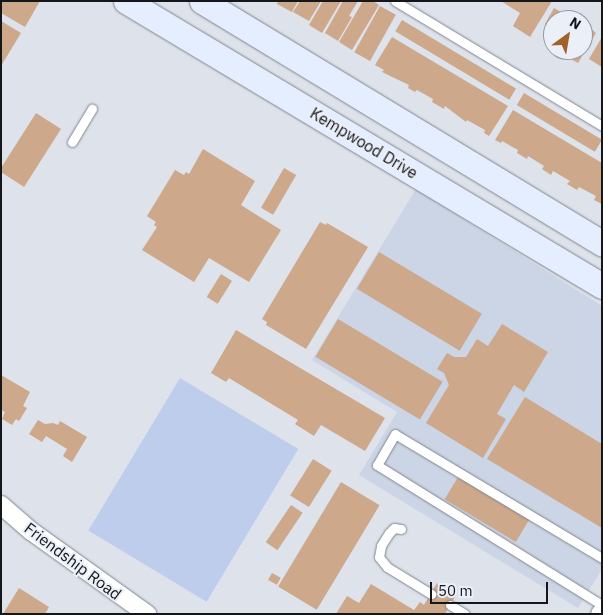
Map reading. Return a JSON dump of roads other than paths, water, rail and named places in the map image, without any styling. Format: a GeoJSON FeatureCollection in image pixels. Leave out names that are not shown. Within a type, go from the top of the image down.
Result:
{"type":"FeatureCollection","features":[{"type":"Feature","properties":{"kind":"main road","name":"Kempwood Drive"},"geometry":{"type":"LineString","coordinates":[[126,1],[602,286]]}},
{"type":"Feature","properties":{"kind":"main road"},"geometry":{"type":"LineString","coordinates":[[202,1],[602,243]]}},
{"type":"Feature","properties":{"kind":"main road"},"geometry":{"type":"LineString","coordinates":[[223,59],[246,28]]}},
{"type":"Feature","properties":{"kind":"main road"},"geometry":{"type":"LineString","coordinates":[[514,232],[535,202]]}},
{"type":"Feature","properties":{"kind":"street","name":"Friendship Road"},"geometry":{"type":"LineString","coordinates":[[1,505],[31,531],[147,614]]}},
{"type":"Feature","properties":{"kind":"lane"},"geometry":{"type":"LineString","coordinates":[[395,1],[602,126]]}},
{"type":"Feature","properties":{"kind":"lane"},"geometry":{"type":"LineString","coordinates":[[72,142],[92,109]]}},
{"type":"Feature","properties":{"kind":"lane"},"geometry":{"type":"LineString","coordinates":[[602,558],[395,434],[377,465],[602,604]]}},
{"type":"Feature","properties":{"kind":"lane"},"geometry":{"type":"LineString","coordinates":[[401,529],[394,528],[389,533],[381,546],[379,556],[387,567],[431,594]]}},
{"type":"Feature","properties":{"kind":"lane"},"geometry":{"type":"LineString","coordinates":[[450,605],[465,614]]}}]}
